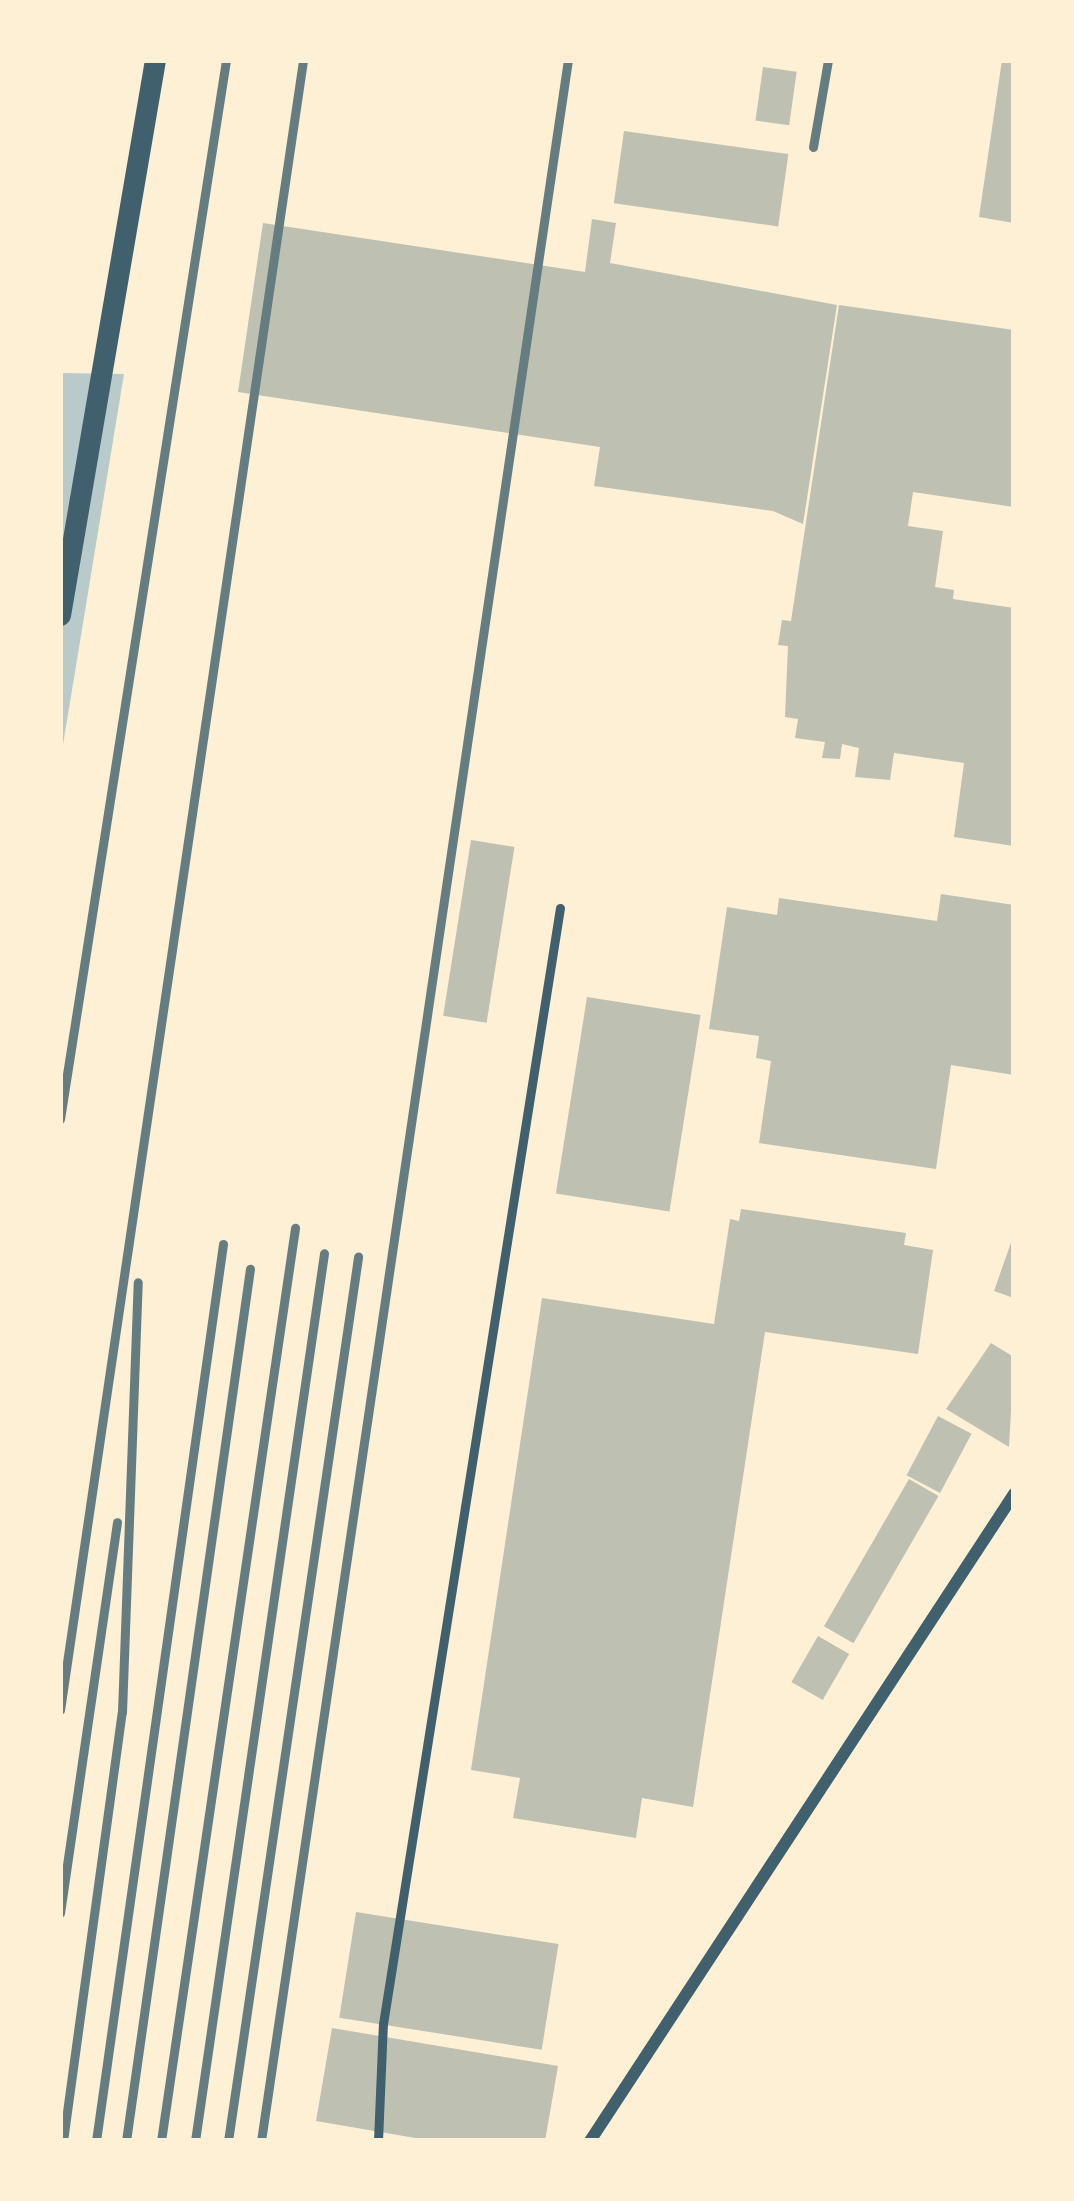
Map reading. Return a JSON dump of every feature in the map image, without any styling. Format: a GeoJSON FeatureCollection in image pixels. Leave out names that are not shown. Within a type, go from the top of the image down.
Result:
{"type":"FeatureCollection","features":[{"type":"Feature","properties":{"kind":"street"},"geometry":{"type":"LineString","coordinates":[[60,615],[154,60]]}},
{"type":"Feature","properties":{"kind":"street"},"geometry":{"type":"LineString","coordinates":[[590,2141],[1014,1494]]}},
{"type":"Feature","properties":{"kind":"lane"},"geometry":{"type":"LineString","coordinates":[[378,2141],[389,1982],[560,908]]}},
{"type":"Feature","properties":{"kind":"shaded area"},"geometry":{"type":"Polygon","coordinates":[[[60,373],[124,374],[60,763],[60,373]]]}},
{"type":"Feature","properties":{"kind":"building"},"geometry":{"type":"Polygon","coordinates":[[[1002,60],[1014,60],[1014,223],[979,217],[1002,60]]]}},
{"type":"Feature","properties":{"kind":"building"},"geometry":{"type":"Polygon","coordinates":[[[763,67],[797,72],[789,125],[755,120],[763,67]]]}},
{"type":"Feature","properties":{"kind":"building"},"geometry":{"type":"Polygon","coordinates":[[[624,131],[788,154],[778,226],[614,203],[624,131]]]}},
{"type":"Feature","properties":{"kind":"building"},"geometry":{"type":"Polygon","coordinates":[[[592,219],[616,223],[610,263],[837,305],[803,524],[773,511],[594,486],[600,447],[238,392],[263,223],[585,272],[592,219]]]}},
{"type":"Feature","properties":{"kind":"building"},"geometry":{"type":"Polygon","coordinates":[[[839,305],[1014,330],[1014,507],[913,492],[908,526],[943,531],[935,587],[954,590],[953,599],[1014,608],[1014,846],[954,837],[964,763],[894,753],[890,780],[855,777],[859,748],[842,744],[840,759],[822,758],[825,742],[795,738],[798,719],[785,717],[788,646],[778,645],[782,620],[791,621],[839,305]]]}},
{"type":"Feature","properties":{"kind":"building"},"geometry":{"type":"Polygon","coordinates":[[[471,840],[514,847],[487,1023],[443,1016],[471,840]]]}},
{"type":"Feature","properties":{"kind":"building"},"geometry":{"type":"Polygon","coordinates":[[[941,894],[1014,905],[1014,1075],[951,1065],[936,1169],[759,1143],[771,1061],[756,1058],[759,1036],[709,1029],[727,907],[777,915],[779,898],[937,921],[941,894]]]}},
{"type":"Feature","properties":{"kind":"building"},"geometry":{"type":"Polygon","coordinates":[[[587,997],[701,1015],[669,1212],[556,1194],[587,997]]]}},
{"type":"Feature","properties":{"kind":"building"},"geometry":{"type":"Polygon","coordinates":[[[741,1209],[906,1233],[904,1245],[933,1250],[918,1354],[765,1332],[693,1807],[642,1798],[636,1838],[513,1818],[520,1778],[471,1770],[542,1298],[714,1324],[730,1219],[739,1221],[741,1209]]]}},
{"type":"Feature","properties":{"kind":"building"},"geometry":{"type":"Polygon","coordinates":[[[1014,1237],[1014,1298],[994,1291],[1014,1237]]]}},
{"type":"Feature","properties":{"kind":"building"},"geometry":{"type":"Polygon","coordinates":[[[991,1343],[1014,1357],[1009,1447],[946,1409],[991,1343]]]}},
{"type":"Feature","properties":{"kind":"building"},"geometry":{"type":"Polygon","coordinates":[[[938,1416],[972,1434],[940,1493],[907,1475],[938,1416]]]}},
{"type":"Feature","properties":{"kind":"building"},"geometry":{"type":"Polygon","coordinates":[[[909,1479],[938,1496],[853,1643],[824,1626],[909,1479]]]}},
{"type":"Feature","properties":{"kind":"building"},"geometry":{"type":"Polygon","coordinates":[[[818,1636],[849,1654],[823,1700],[792,1682],[818,1636]]]}},
{"type":"Feature","properties":{"kind":"building"},"geometry":{"type":"Polygon","coordinates":[[[356,1912],[558,1944],[542,2050],[339,2018],[356,1912]]]}},
{"type":"Feature","properties":{"kind":"building"},"geometry":{"type":"Polygon","coordinates":[[[332,2028],[558,2066],[545,2141],[433,2141],[316,2121],[332,2028]]]}},
{"type":"Feature","properties":{"kind":"railway"},"geometry":{"type":"LineString","coordinates":[[60,1119],[226,60]]}},
{"type":"Feature","properties":{"kind":"railway"},"geometry":{"type":"LineString","coordinates":[[60,1710],[303,60]]}},
{"type":"Feature","properties":{"kind":"railway"},"geometry":{"type":"LineString","coordinates":[[261,2141],[568,60]]}},
{"type":"Feature","properties":{"kind":"railway"},"geometry":{"type":"LineString","coordinates":[[813,147],[828,60]]}},
{"type":"Feature","properties":{"kind":"railway"},"geometry":{"type":"LineString","coordinates":[[161,2141],[295,1228]]}},
{"type":"Feature","properties":{"kind":"railway"},"geometry":{"type":"LineString","coordinates":[[96,2141],[223,1244]]}},
{"type":"Feature","properties":{"kind":"railway"},"geometry":{"type":"LineString","coordinates":[[195,2141],[324,1253]]}},
{"type":"Feature","properties":{"kind":"railway"},"geometry":{"type":"LineString","coordinates":[[228,2141],[358,1257]]}},
{"type":"Feature","properties":{"kind":"railway"},"geometry":{"type":"LineString","coordinates":[[126,2141],[250,1269]]}},
{"type":"Feature","properties":{"kind":"railway"},"geometry":{"type":"LineString","coordinates":[[63,2141],[122,1712],[138,1282]]}},
{"type":"Feature","properties":{"kind":"railway"},"geometry":{"type":"LineString","coordinates":[[60,1913],[117,1522]]}}]}
